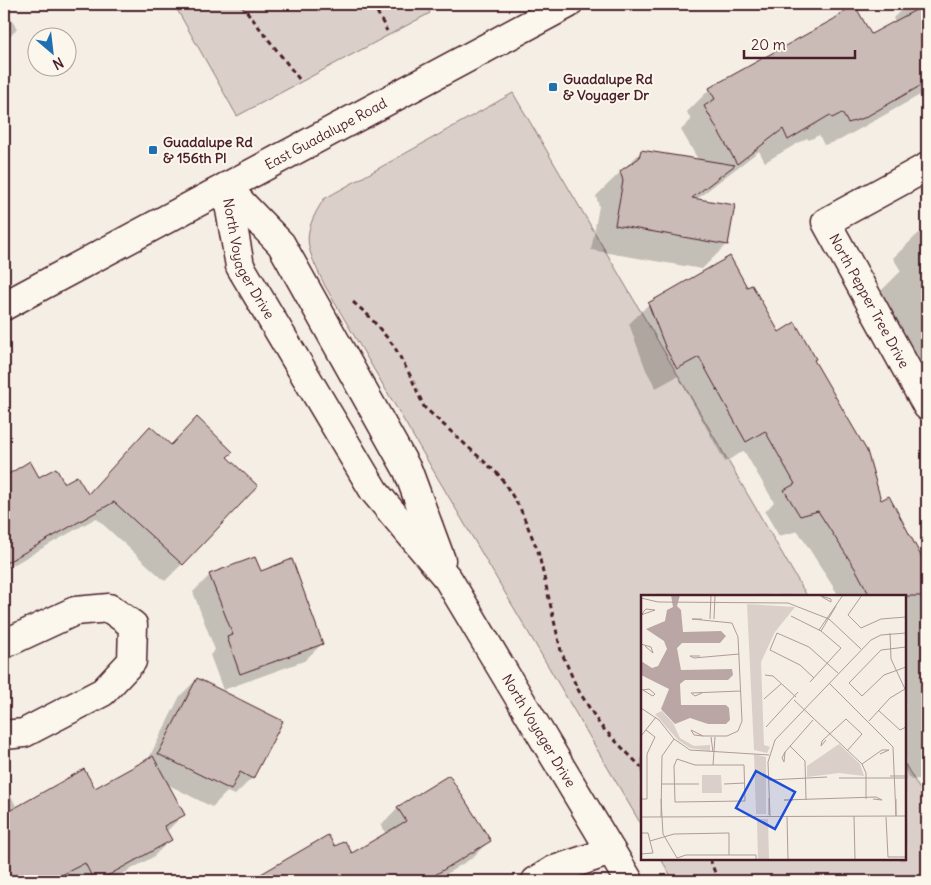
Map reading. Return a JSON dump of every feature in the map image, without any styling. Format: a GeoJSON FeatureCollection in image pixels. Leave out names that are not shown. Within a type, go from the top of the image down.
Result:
{"type":"FeatureCollection","features":[{"type":"Feature","properties":{"kind":"street","name":"East Guadalupe Road"},"geometry":{"type":"LineString","coordinates":[[4,306],[568,4]]}},
{"type":"Feature","properties":{"kind":"street","name":"North Pepper Tree Drive"},"geometry":{"type":"LineString","coordinates":[[927,167],[826,222],[927,406]]}},
{"type":"Feature","properties":{"kind":"street","name":"North Voyager Drive"},"geometry":{"type":"LineString","coordinates":[[226,187],[240,266],[374,491],[448,579],[629,881]]}},
{"type":"Feature","properties":{"kind":"street","name":"North Voyager Drive"},"geometry":{"type":"LineString","coordinates":[[226,187],[281,244],[408,471],[448,579]]}},
{"type":"Feature","properties":{"kind":"street"},"geometry":{"type":"LineString","coordinates":[[4,644],[75,610],[109,608],[133,625],[132,661],[103,692],[24,734],[4,735]]}},
{"type":"Feature","properties":{"kind":"street"},"geometry":{"type":"LineString","coordinates":[[536,881],[554,870],[611,851]]}},
{"type":"Feature","properties":{"kind":"street"},"geometry":{"type":"LineString","coordinates":[[589,881],[611,851]]}},
{"type":"Feature","properties":{"kind":"path"},"geometry":{"type":"LineString","coordinates":[[241,4],[298,79]]}},
{"type":"Feature","properties":{"kind":"path"},"geometry":{"type":"LineString","coordinates":[[373,4],[387,31]]}},
{"type":"Feature","properties":{"kind":"path"},"geometry":{"type":"LineString","coordinates":[[349,298],[369,316],[394,346],[411,377],[424,407],[500,476],[520,508],[538,551],[561,651],[577,688],[600,725],[641,767]]}},
{"type":"Feature","properties":{"kind":"path"},"geometry":{"type":"LineString","coordinates":[[710,860],[718,881]]}},
{"type":"Feature","properties":{"kind":"shaded area"},"geometry":{"type":"Polygon","coordinates":[[[174,4],[425,4],[430,13],[237,116],[174,4]]]}},
{"type":"Feature","properties":{"kind":"shaded area"},"geometry":{"type":"Polygon","coordinates":[[[513,93],[806,595],[641,595],[641,824],[325,286],[310,252],[308,242],[311,223],[324,199],[513,93]]]}},
{"type":"Feature","properties":{"kind":"shaded area"},"geometry":{"type":"Polygon","coordinates":[[[906,766],[927,802],[927,881],[674,881],[662,860],[906,860],[906,766]]]}},
{"type":"Feature","properties":{"kind":"building"},"geometry":{"type":"Polygon","coordinates":[[[854,4],[871,34],[927,4],[927,82],[864,118],[848,123],[842,113],[832,118],[830,115],[788,140],[783,129],[737,164],[704,106],[715,99],[709,88],[834,19],[854,4]]]}},
{"type":"Feature","properties":{"kind":"building"},"geometry":{"type":"Polygon","coordinates":[[[641,150],[735,165],[692,198],[735,205],[728,245],[615,225],[623,181],[620,171],[639,158],[641,150]]]}},
{"type":"Feature","properties":{"kind":"building"},"geometry":{"type":"Polygon","coordinates":[[[730,256],[747,287],[752,285],[779,332],[795,322],[816,359],[814,360],[867,451],[881,500],[889,496],[927,567],[927,596],[869,595],[856,570],[818,511],[800,516],[784,490],[795,484],[765,431],[746,442],[699,357],[677,369],[666,349],[648,303],[730,256]]]}},
{"type":"Feature","properties":{"kind":"building"},"geometry":{"type":"Polygon","coordinates":[[[197,417],[233,452],[227,457],[258,486],[183,565],[114,502],[4,564],[4,477],[30,461],[39,477],[56,468],[64,483],[77,476],[88,494],[150,426],[171,445],[197,417]]]}},
{"type":"Feature","properties":{"kind":"building"},"geometry":{"type":"Polygon","coordinates":[[[255,557],[261,571],[292,559],[323,644],[240,674],[227,637],[233,635],[209,574],[255,557]]]}},
{"type":"Feature","properties":{"kind":"building"},"geometry":{"type":"Polygon","coordinates":[[[197,678],[283,721],[253,779],[240,772],[231,790],[158,754],[197,678]]]}},
{"type":"Feature","properties":{"kind":"building"},"geometry":{"type":"Polygon","coordinates":[[[153,756],[185,815],[164,826],[172,840],[98,881],[94,881],[85,863],[50,881],[4,881],[4,814],[84,769],[95,788],[153,756]]]}},
{"type":"Feature","properties":{"kind":"building"},"geometry":{"type":"Polygon","coordinates":[[[449,775],[491,841],[425,881],[249,881],[328,835],[335,846],[345,841],[352,853],[406,821],[397,807],[449,775]]]}},
{"type":"Feature","properties":{"kind":"place","name":"Guadalupe Rd & Voyager Dr"},"geometry":{"type":"Point","coordinates":[553,87]}},
{"type":"Feature","properties":{"kind":"place","name":"Guadalupe Rd & 156th Pl"},"geometry":{"type":"Point","coordinates":[153,150]}}]}
